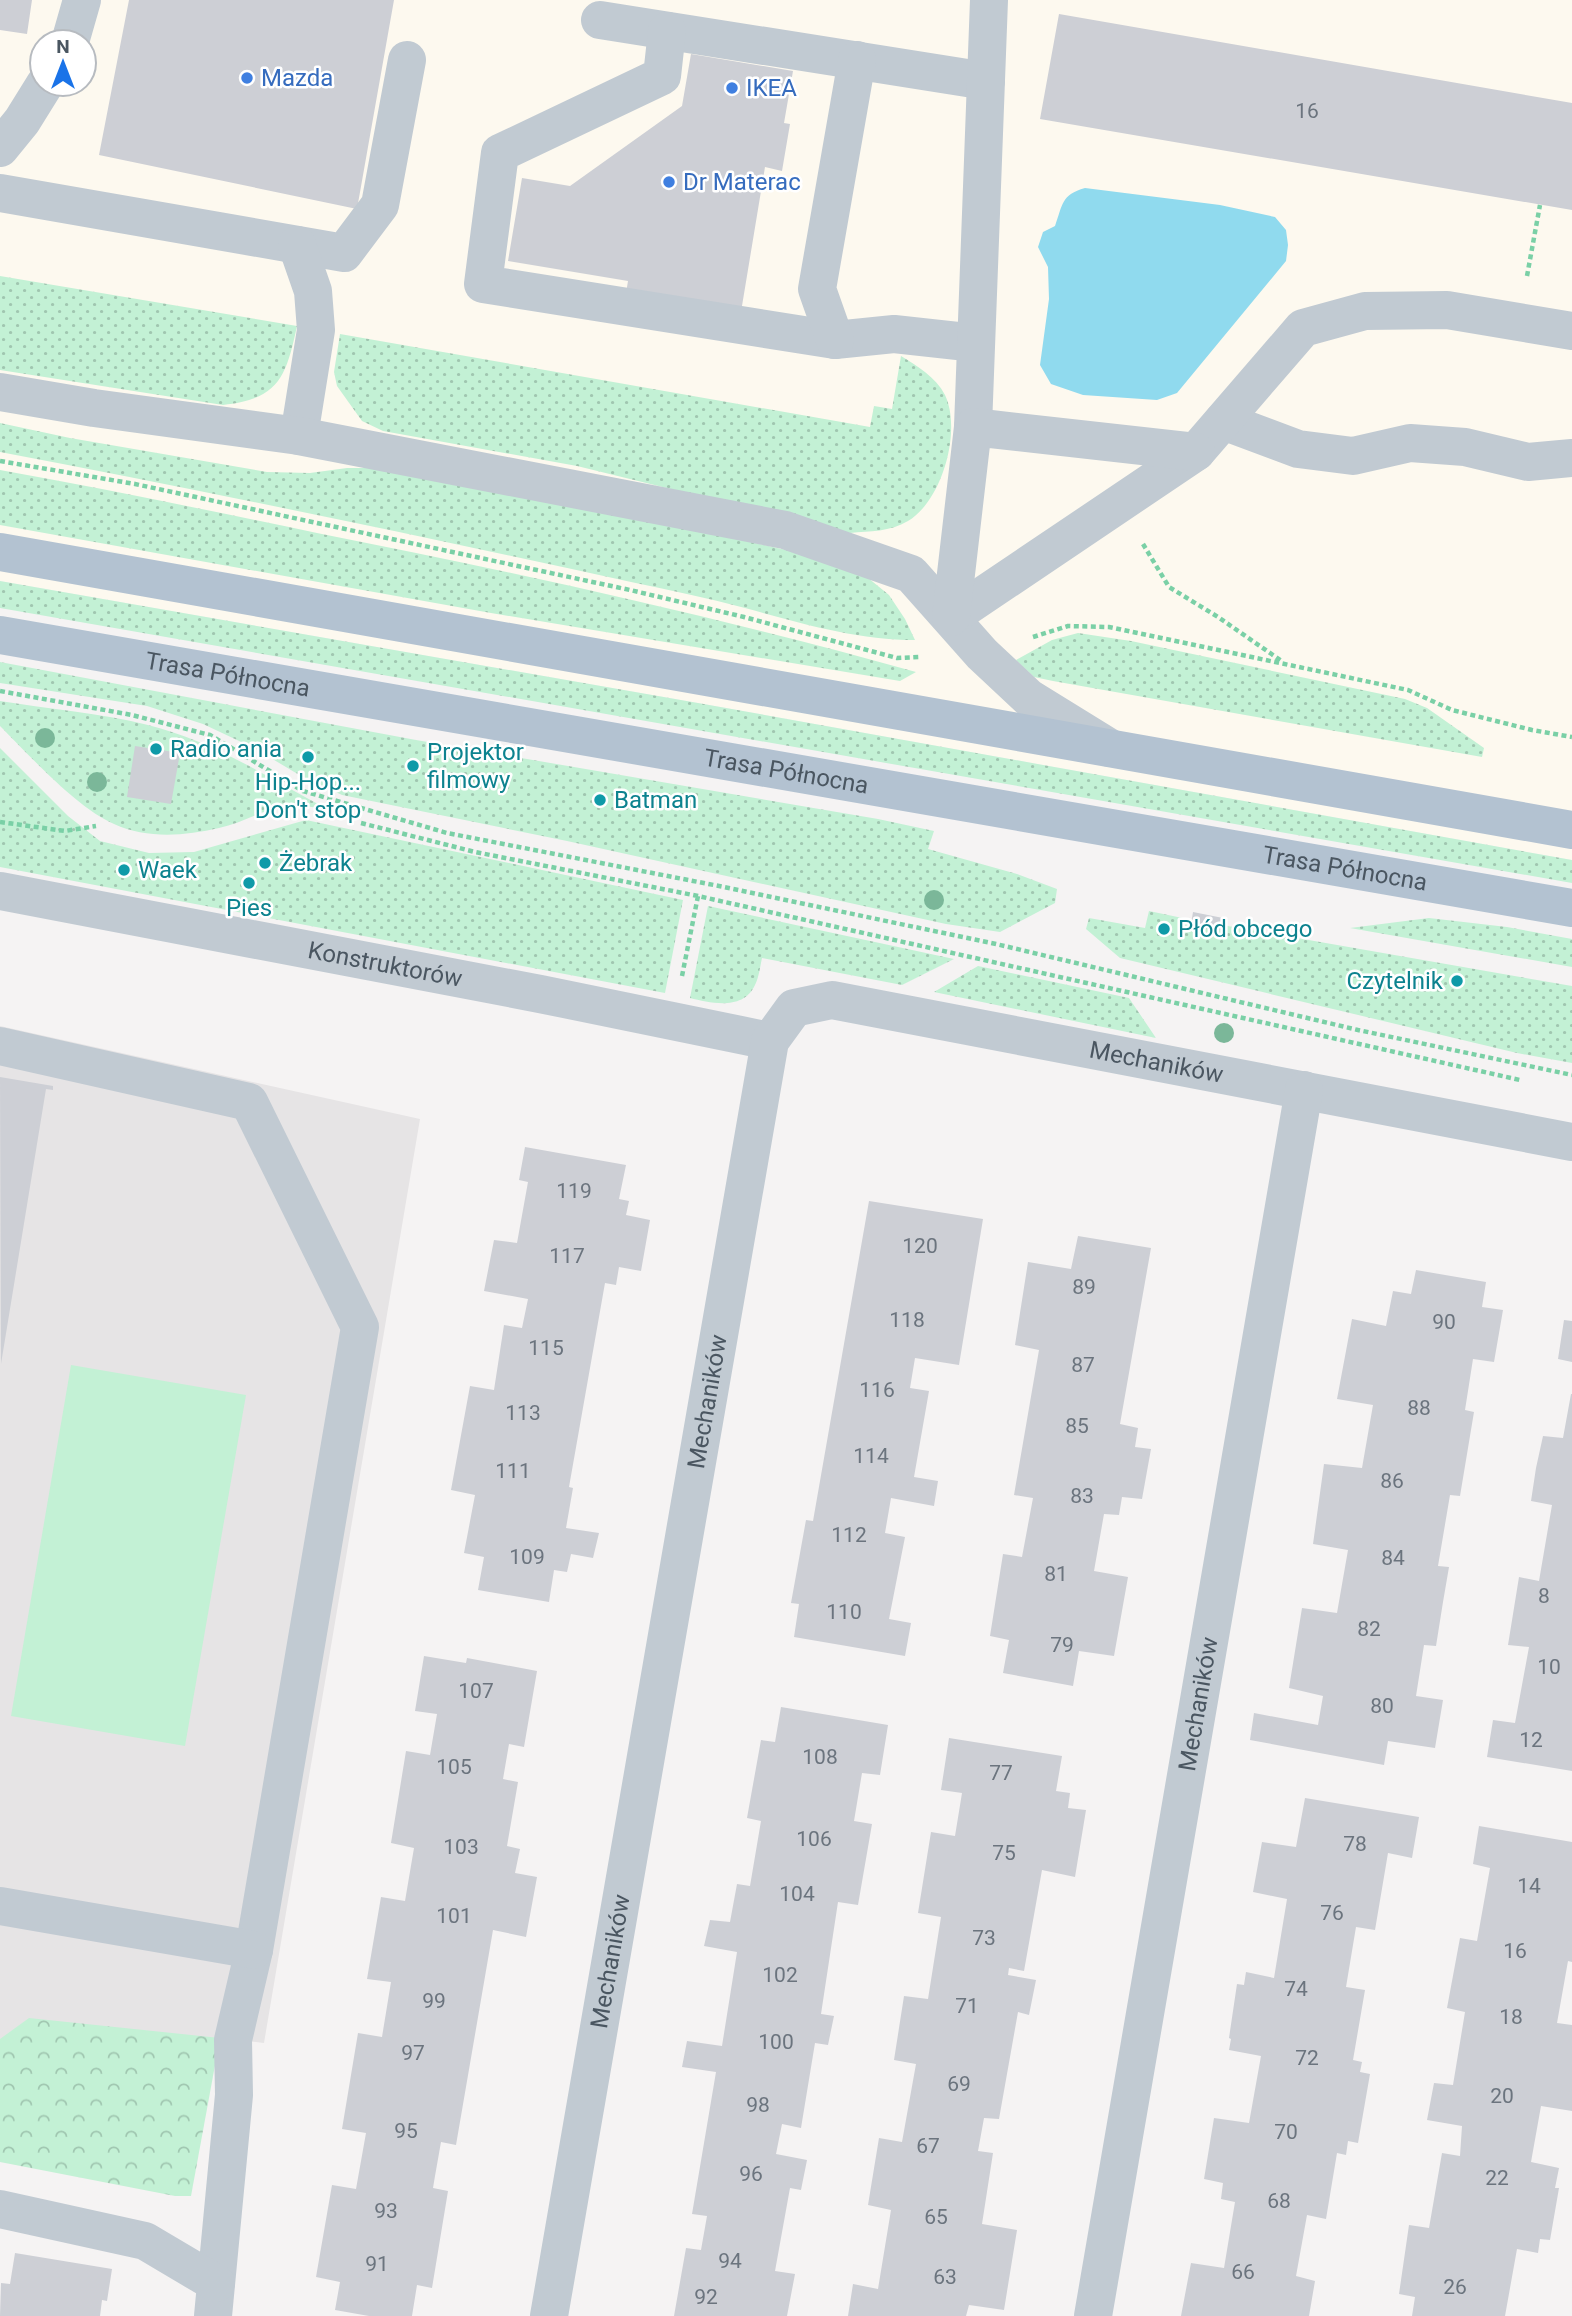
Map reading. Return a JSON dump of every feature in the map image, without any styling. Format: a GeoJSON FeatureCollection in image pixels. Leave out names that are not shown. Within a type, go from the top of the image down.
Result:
{"type":"FeatureCollection","features":[{"type":"Feature","properties":{"kind":"main road"},"geometry":{"type":"LineString","coordinates":[[0,552],[1572,830]]}},
{"type":"Feature","properties":{"kind":"main road","name":"Trasa Północna"},"geometry":{"type":"LineString","coordinates":[[0,635],[1572,908]]}},
{"type":"Feature","properties":{"kind":"street"},"geometry":{"type":"LineString","coordinates":[[74,28],[82,0]]}},
{"type":"Feature","properties":{"kind":"street"},"geometry":{"type":"LineString","coordinates":[[951,617],[973,427],[989,0]]}},
{"type":"Feature","properties":{"kind":"street"},"geometry":{"type":"LineString","coordinates":[[600,20],[986,81]]}},
{"type":"Feature","properties":{"kind":"street"},"geometry":{"type":"LineString","coordinates":[[667,31],[662,76],[500,153],[483,284],[835,340],[894,334],[976,344]]}},
{"type":"Feature","properties":{"kind":"street"},"geometry":{"type":"LineString","coordinates":[[0,193],[344,253],[380,205],[407,60]]}},
{"type":"Feature","properties":{"kind":"street"},"geometry":{"type":"LineString","coordinates":[[835,340],[817,289],[857,60]]}},
{"type":"Feature","properties":{"kind":"street"},"geometry":{"type":"LineString","coordinates":[[0,148],[37,98]]}},
{"type":"Feature","properties":{"kind":"street"},"geometry":{"type":"LineString","coordinates":[[297,245],[313,291],[316,330],[299,436]]}},
{"type":"Feature","properties":{"kind":"street"},"geometry":{"type":"LineString","coordinates":[[951,617],[1196,452],[1303,328],[1365,311],[1447,310],[1572,331]]}},
{"type":"Feature","properties":{"kind":"street"},"geometry":{"type":"LineString","coordinates":[[0,392],[94,408],[299,436],[785,530],[911,574],[982,654],[1029,698],[1110,748]]}},
{"type":"Feature","properties":{"kind":"street"},"geometry":{"type":"LineString","coordinates":[[1223,421],[1298,449],[1353,456],[1410,443],[1465,447],[1528,462],[1572,458]]}},
{"type":"Feature","properties":{"kind":"street"},"geometry":{"type":"LineString","coordinates":[[973,427],[1196,452]]}},
{"type":"Feature","properties":{"kind":"street","name":"Konstruktorów"},"geometry":{"type":"LineString","coordinates":[[0,891],[540,994],[770,1041]]}},
{"type":"Feature","properties":{"kind":"street","name":"Mechaników"},"geometry":{"type":"LineString","coordinates":[[549,2316],[770,1041],[794,1008],[832,1000],[1572,1142]]}},
{"type":"Feature","properties":{"kind":"street"},"geometry":{"type":"LineString","coordinates":[[0,1046],[249,1101],[360,1327],[254,1950],[233,2040],[234,2095],[214,2299]]}},
{"type":"Feature","properties":{"kind":"street","name":"Mechaników"},"geometry":{"type":"LineString","coordinates":[[1093,2316],[1304,1090]]}},
{"type":"Feature","properties":{"kind":"street"},"geometry":{"type":"LineString","coordinates":[[0,1906],[254,1950]]}},
{"type":"Feature","properties":{"kind":"street"},"geometry":{"type":"LineString","coordinates":[[0,2209],[145,2241],[214,2299]]}},
{"type":"Feature","properties":{"kind":"path"},"geometry":{"type":"LineString","coordinates":[[1525,282],[1540,205]]}},
{"type":"Feature","properties":{"kind":"path"},"geometry":{"type":"LineString","coordinates":[[0,461],[135,484],[630,590],[897,658],[982,654],[1068,626],[1109,627],[1408,690],[1452,710],[1572,737]]}},
{"type":"Feature","properties":{"kind":"path"},"geometry":{"type":"LineString","coordinates":[[1119,504],[1169,587],[1286,664]]}},
{"type":"Feature","properties":{"kind":"path"},"geometry":{"type":"LineString","coordinates":[[0,691],[132,715],[210,735],[303,792],[447,833],[996,944],[1358,1030],[1572,1075]]}},
{"type":"Feature","properties":{"kind":"path"},"geometry":{"type":"LineString","coordinates":[[0,822],[65,831],[96,825]]}},
{"type":"Feature","properties":{"kind":"path"},"geometry":{"type":"LineString","coordinates":[[361,823],[475,852],[712,899],[1526,1081]]}},
{"type":"Feature","properties":{"kind":"shaded area"},"geometry":{"type":"Polygon","coordinates":[[[0,0],[1572,0],[1572,860],[0,581],[0,0]]]}},
{"type":"Feature","properties":{"kind":"shaded area"},"geometry":{"type":"Polygon","coordinates":[[[0,1026],[420,1119],[264,2043],[220,2038],[0,2039],[0,1026]]]}},
{"type":"Feature","properties":{"kind":"green space"},"geometry":{"type":"Polygon","coordinates":[[[0,276],[297,326],[289,359],[277,382],[257,397],[223,405],[0,370],[0,276]]]}},
{"type":"Feature","properties":{"kind":"green space"},"geometry":{"type":"Polygon","coordinates":[[[340,334],[870,427],[874,406],[892,409],[901,356],[931,377],[945,395],[950,410],[950,445],[939,482],[920,511],[908,521],[894,527],[850,533],[577,466],[383,431],[362,421],[337,386],[334,372],[340,334]]]}},
{"type":"Feature","properties":{"kind":"green space"},"geometry":{"type":"Polygon","coordinates":[[[0,423],[70,438],[267,472],[310,473],[347,468],[393,468],[676,525],[799,553],[862,573],[889,595],[915,640],[829,630],[702,597],[0,452],[0,423]]]}},
{"type":"Feature","properties":{"kind":"green space"},"geometry":{"type":"Polygon","coordinates":[[[0,470],[159,500],[543,580],[693,614],[916,672],[900,681],[491,613],[0,525],[0,470]]]}},
{"type":"Feature","properties":{"kind":"green space"},"geometry":{"type":"Polygon","coordinates":[[[0,581],[1572,860],[1572,883],[0,608],[0,581]]]}},
{"type":"Feature","properties":{"kind":"green space"},"geometry":{"type":"Polygon","coordinates":[[[1078,633],[1131,641],[1405,699],[1427,708],[1484,748],[1482,757],[1053,681],[1034,677],[1016,660],[1052,640],[1078,633]]]}},
{"type":"Feature","properties":{"kind":"green space"},"geometry":{"type":"Polygon","coordinates":[[[0,662],[416,740],[878,819],[934,831],[928,849],[1017,874],[1057,889],[1055,903],[1000,932],[946,924],[342,795],[203,724],[147,706],[0,683],[0,662]]]}},
{"type":"Feature","properties":{"kind":"green space"},"geometry":{"type":"Polygon","coordinates":[[[0,701],[112,717],[172,732],[218,750],[327,809],[280,806],[226,826],[179,834],[152,834],[127,829],[85,806],[54,780],[0,726],[0,701]]]}},
{"type":"Feature","properties":{"kind":"green space"},"geometry":{"type":"Polygon","coordinates":[[[0,748],[68,816],[100,841],[149,853],[194,852],[306,820],[683,900],[665,993],[0,867],[0,748]]]}},
{"type":"Feature","properties":{"kind":"green space"},"geometry":{"type":"Polygon","coordinates":[[[708,906],[954,959],[902,985],[762,958],[755,985],[743,999],[726,1003],[698,1000],[690,998],[708,906]]]}},
{"type":"Feature","properties":{"kind":"green space"},"geometry":{"type":"Polygon","coordinates":[[[1149,911],[1192,920],[1191,924],[1220,930],[1222,925],[1572,986],[1572,1063],[1517,1053],[1120,958],[1086,929],[1089,918],[1145,928],[1149,911]]]}},
{"type":"Feature","properties":{"kind":"green space"},"geometry":{"type":"Polygon","coordinates":[[[1429,918],[1507,927],[1572,939],[1572,967],[1350,928],[1429,918]]]}},
{"type":"Feature","properties":{"kind":"green space"},"geometry":{"type":"Polygon","coordinates":[[[978,966],[1129,998],[1156,1038],[934,992],[978,966]]]}},
{"type":"Feature","properties":{"kind":"green space"},"geometry":{"type":"Polygon","coordinates":[[[71,1365],[246,1395],[185,1746],[11,1716],[71,1365]]]}},
{"type":"Feature","properties":{"kind":"green space"},"geometry":{"type":"Polygon","coordinates":[[[29,2018],[220,2038],[191,2196],[175,2196],[0,2162],[0,2039],[29,2018]]]}},
{"type":"Feature","properties":{"kind":"water"},"geometry":{"type":"Polygon","coordinates":[[[1085,188],[1220,205],[1275,217],[1286,230],[1286,261],[1177,393],[1157,400],[1083,395],[1051,384],[1040,365],[1049,299],[1048,267],[1038,247],[1043,232],[1055,226],[1067,197],[1085,188]]]}},
{"type":"Feature","properties":{"kind":"building"},"geometry":{"type":"Polygon","coordinates":[[[0,0],[32,0],[27,34],[0,30],[0,0]]]}},
{"type":"Feature","properties":{"kind":"building","name":"Mazda"},"geometry":{"type":"Polygon","coordinates":[[[129,0],[394,0],[357,209],[99,155],[129,0]]]}},
{"type":"Feature","properties":{"kind":"building"},"geometry":{"type":"Polygon","coordinates":[[[1059,14],[1572,103],[1572,210],[1040,119],[1059,14]]]}},
{"type":"Feature","properties":{"kind":"building","name":"Dr Materac"},"geometry":{"type":"Polygon","coordinates":[[[691,54],[793,71],[784,123],[790,124],[782,171],[765,167],[741,312],[626,293],[628,281],[508,261],[522,178],[570,186],[682,106],[691,54]]]}},
{"type":"Feature","properties":{"kind":"building"},"geometry":{"type":"Polygon","coordinates":[[[135,746],[180,753],[171,804],[127,797],[135,746]]]}},
{"type":"Feature","properties":{"kind":"building"},"geometry":{"type":"Polygon","coordinates":[[[1193,912],[1223,918],[1221,930],[1191,924],[1193,912]]]}},
{"type":"Feature","properties":{"kind":"building"},"geometry":{"type":"Polygon","coordinates":[[[0,1077],[53,1086],[53,1090],[46,1089],[1,1364],[0,1077]]]}},
{"type":"Feature","properties":{"kind":"building"},"geometry":{"type":"Polygon","coordinates":[[[525,1147],[626,1165],[619,1199],[629,1201],[626,1215],[650,1220],[641,1271],[619,1267],[616,1285],[605,1283],[569,1487],[573,1488],[566,1528],[599,1533],[593,1558],[571,1554],[567,1572],[554,1570],[549,1602],[478,1590],[484,1557],[464,1553],[475,1495],[451,1490],[470,1386],[494,1390],[504,1325],[522,1328],[528,1299],[484,1291],[494,1240],[517,1243],[528,1182],[519,1180],[525,1147]]]}},
{"type":"Feature","properties":{"kind":"building"},"geometry":{"type":"Polygon","coordinates":[[[869,1201],[983,1219],[959,1365],[915,1358],[910,1388],[929,1391],[914,1477],[938,1481],[934,1506],[891,1498],[885,1533],[905,1537],[889,1619],[911,1623],[905,1656],[794,1637],[799,1604],[791,1603],[806,1520],[813,1521],[869,1201]]]}},
{"type":"Feature","properties":{"kind":"building"},"geometry":{"type":"Polygon","coordinates":[[[1078,1236],[1151,1248],[1120,1424],[1138,1428],[1135,1447],[1151,1449],[1142,1499],[1122,1497],[1119,1515],[1104,1514],[1094,1571],[1128,1577],[1114,1656],[1079,1651],[1073,1686],[1003,1673],[1009,1640],[990,1636],[1003,1554],[1022,1557],[1033,1498],[1014,1495],[1039,1350],[1015,1345],[1028,1262],[1071,1269],[1078,1236]]]}},
{"type":"Feature","properties":{"kind":"building"},"geometry":{"type":"Polygon","coordinates":[[[1416,1270],[1486,1282],[1482,1307],[1503,1310],[1494,1362],[1473,1359],[1465,1410],[1474,1412],[1460,1496],[1450,1495],[1438,1566],[1449,1567],[1436,1646],[1424,1645],[1416,1696],[1443,1700],[1435,1748],[1388,1741],[1384,1765],[1250,1740],[1254,1713],[1318,1725],[1323,1696],[1289,1688],[1302,1608],[1337,1613],[1348,1550],[1313,1544],[1324,1464],[1362,1468],[1373,1405],[1337,1399],[1352,1319],[1386,1326],[1393,1291],[1411,1294],[1416,1270]]]}},
{"type":"Feature","properties":{"kind":"building"},"geometry":{"type":"Polygon","coordinates":[[[1564,1320],[1572,1321],[1572,1362],[1558,1359],[1564,1320]]]}},
{"type":"Feature","properties":{"kind":"building"},"geometry":{"type":"Polygon","coordinates":[[[1571,1394],[1572,1771],[1487,1757],[1493,1720],[1515,1723],[1529,1647],[1508,1645],[1519,1577],[1539,1581],[1552,1505],[1531,1501],[1536,1468],[1543,1436],[1563,1438],[1571,1394]]]}},
{"type":"Feature","properties":{"kind":"building"},"geometry":{"type":"Polygon","coordinates":[[[424,1656],[466,1663],[467,1658],[537,1671],[524,1747],[509,1744],[503,1779],[518,1782],[507,1846],[520,1849],[515,1873],[537,1877],[526,1937],[493,1930],[456,2145],[441,2142],[435,2176],[433,2188],[448,2191],[432,2288],[417,2285],[412,2316],[369,2316],[335,2310],[340,2282],[316,2277],[332,2185],[356,2189],[366,2133],[342,2129],[358,2033],[382,2037],[391,1982],[367,1979],[381,1897],[405,1901],[414,1848],[391,1843],[406,1751],[430,1755],[437,1714],[415,1711],[424,1656]]]}},
{"type":"Feature","properties":{"kind":"building"},"geometry":{"type":"Polygon","coordinates":[[[781,1707],[888,1725],[880,1775],[862,1773],[854,1821],[872,1824],[858,1905],[838,1902],[821,2014],[834,2016],[828,2045],[815,2043],[801,2128],[782,2124],[776,2154],[807,2160],[801,2190],[790,2188],[775,2271],[795,2274],[787,2316],[674,2316],[686,2248],[701,2250],[707,2216],[692,2214],[716,2072],[682,2067],[687,2041],[722,2046],[737,1952],[704,1946],[710,1920],[730,1922],[737,1884],[750,1886],[761,1821],[747,1818],[761,1740],[775,1742],[781,1707]]]}},
{"type":"Feature","properties":{"kind":"building"},"geometry":{"type":"Polygon","coordinates":[[[949,1738],[1062,1756],[1056,1791],[1070,1793],[1068,1808],[1086,1810],[1075,1877],[1042,1870],[1024,1971],[1009,1968],[1008,1975],[1036,1980],[1029,2015],[1018,2012],[999,2119],[984,2118],[978,2151],[993,2153],[982,2224],[1017,2230],[1004,2310],[969,2305],[966,2316],[848,2316],[853,2284],[878,2289],[891,2210],[868,2205],[879,2138],[902,2142],[916,2064],[894,2060],[904,1996],[928,1999],[941,1917],[918,1913],[931,1832],[955,1836],[962,1793],[941,1790],[949,1738]]]}},
{"type":"Feature","properties":{"kind":"building"},"geometry":{"type":"Polygon","coordinates":[[[1305,1798],[1419,1817],[1412,1858],[1388,1853],[1375,1930],[1356,1927],[1346,1987],[1365,1990],[1353,2060],[1362,2062],[1360,2072],[1370,2074],[1358,2143],[1348,2141],[1346,2155],[1337,2153],[1326,2219],[1307,2215],[1296,2276],[1315,2281],[1309,2316],[1181,2316],[1191,2263],[1224,2268],[1235,2202],[1221,2199],[1223,2183],[1204,2179],[1214,2118],[1249,2123],[1261,2056],[1229,2050],[1229,2038],[1237,1984],[1244,1985],[1246,1972],[1274,1978],[1287,1899],[1253,1892],[1262,1842],[1296,1847],[1305,1798]]]}},
{"type":"Feature","properties":{"kind":"building"},"geometry":{"type":"Polygon","coordinates":[[[1479,1826],[1572,1842],[1572,1962],[1568,1961],[1557,2023],[1572,2025],[1572,2111],[1541,2106],[1531,2162],[1559,2168],[1555,2188],[1559,2188],[1550,2240],[1540,2239],[1538,2253],[1517,2249],[1505,2316],[1412,2316],[1415,2297],[1399,2294],[1409,2225],[1429,2228],[1442,2153],[1460,2156],[1462,2126],[1427,2120],[1434,2083],[1453,2085],[1465,2012],[1447,2008],[1460,1938],[1477,1941],[1490,1868],[1473,1864],[1479,1826]]]}},
{"type":"Feature","properties":{"kind":"building"},"geometry":{"type":"Polygon","coordinates":[[[15,2253],[112,2269],[107,2301],[102,2300],[100,2316],[0,2316],[1,2283],[10,2284],[15,2253]]]}},
{"type":"Feature","properties":{"kind":"place","name":"Mazda"},"geometry":{"type":"Point","coordinates":[247,78]}},
{"type":"Feature","properties":{"kind":"place","name":"IKEA"},"geometry":{"type":"Point","coordinates":[732,88]}},
{"type":"Feature","properties":{"kind":"place","name":"Dr Materac"},"geometry":{"type":"Point","coordinates":[669,182]}},
{"type":"Feature","properties":{"kind":"place","name":"Radio ania"},"geometry":{"type":"Point","coordinates":[156,749]}},
{"type":"Feature","properties":{"kind":"place","name":"Hip-Hop... Don't stop"},"geometry":{"type":"Point","coordinates":[308,757]}},
{"type":"Feature","properties":{"kind":"place","name":"Projektor filmowy"},"geometry":{"type":"Point","coordinates":[413,766]}},
{"type":"Feature","properties":{"kind":"place","name":"Batman"},"geometry":{"type":"Point","coordinates":[600,800]}},
{"type":"Feature","properties":{"kind":"place","name":"Żebrak"},"geometry":{"type":"Point","coordinates":[265,863]}},
{"type":"Feature","properties":{"kind":"place","name":"Waek"},"geometry":{"type":"Point","coordinates":[124,870]}},
{"type":"Feature","properties":{"kind":"place","name":"Pies"},"geometry":{"type":"Point","coordinates":[249,883]}},
{"type":"Feature","properties":{"kind":"place","name":"Płód obcego"},"geometry":{"type":"Point","coordinates":[1164,929]}},
{"type":"Feature","properties":{"kind":"place","name":"Czytelnik"},"geometry":{"type":"Point","coordinates":[1457,981]}}]}
